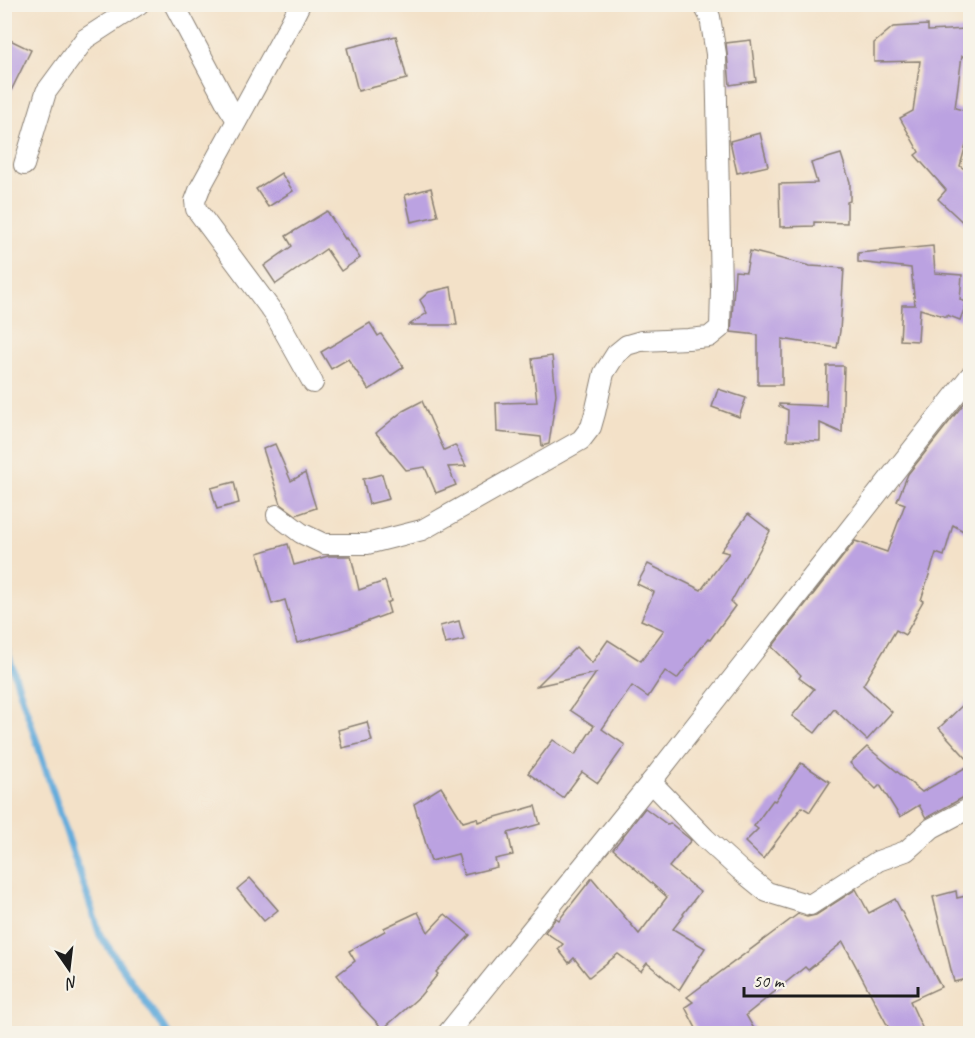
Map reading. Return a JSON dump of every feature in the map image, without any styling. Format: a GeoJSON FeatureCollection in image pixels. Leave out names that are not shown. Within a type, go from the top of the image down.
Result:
{"type":"FeatureCollection","features":[{"type":"Feature","properties":{"kind":"street"},"geometry":{"type":"LineString","coordinates":[[24,165],[46,92],[85,39],[139,4]]}},
{"type":"Feature","properties":{"kind":"street"},"geometry":{"type":"LineString","coordinates":[[174,4],[237,120]]}},
{"type":"Feature","properties":{"kind":"street"},"geometry":{"type":"LineString","coordinates":[[300,4],[195,201],[196,209],[276,315],[313,383]]}},
{"type":"Feature","properties":{"kind":"street"},"geometry":{"type":"LineString","coordinates":[[277,515],[301,533],[324,544],[367,544],[422,530],[581,440],[591,427],[604,373],[616,354],[627,345],[641,341],[710,337],[720,328],[716,54],[710,17],[704,4]]}},
{"type":"Feature","properties":{"kind":"street"},"geometry":{"type":"LineString","coordinates":[[447,1034],[651,782],[970,376]]}},
{"type":"Feature","properties":{"kind":"street"},"geometry":{"type":"LineString","coordinates":[[651,782],[705,838],[767,891],[810,905],[878,861],[906,851],[932,828],[970,808]]}},
{"type":"Feature","properties":{"kind":"building"},"geometry":{"type":"Polygon","coordinates":[[[928,25],[928,31],[966,29],[967,56],[962,56],[955,108],[970,112],[970,131],[960,166],[970,173],[970,229],[938,199],[946,190],[915,155],[919,152],[900,118],[913,111],[920,61],[874,62],[874,43],[893,27],[928,25]]]}},
{"type":"Feature","properties":{"kind":"building"},"geometry":{"type":"Polygon","coordinates":[[[396,36],[407,79],[358,91],[347,48],[396,36]]]}},
{"type":"Feature","properties":{"kind":"building"},"geometry":{"type":"Polygon","coordinates":[[[4,37],[31,50],[4,105],[4,37]]]}},
{"type":"Feature","properties":{"kind":"building"},"geometry":{"type":"Polygon","coordinates":[[[751,40],[756,81],[730,85],[726,43],[751,40]]]}},
{"type":"Feature","properties":{"kind":"building"},"geometry":{"type":"Polygon","coordinates":[[[760,133],[768,166],[737,173],[730,141],[760,133]]]}},
{"type":"Feature","properties":{"kind":"building"},"geometry":{"type":"Polygon","coordinates":[[[841,154],[850,182],[847,223],[814,222],[814,226],[780,227],[779,184],[817,183],[811,163],[841,154]]]}},
{"type":"Feature","properties":{"kind":"building"},"geometry":{"type":"Polygon","coordinates":[[[281,173],[293,191],[268,207],[256,189],[281,173]]]}},
{"type":"Feature","properties":{"kind":"building"},"geometry":{"type":"Polygon","coordinates":[[[431,188],[438,216],[411,222],[405,195],[431,188]]]}},
{"type":"Feature","properties":{"kind":"building"},"geometry":{"type":"Polygon","coordinates":[[[327,211],[360,258],[341,271],[326,249],[276,284],[264,266],[292,246],[286,236],[327,211]]]}},
{"type":"Feature","properties":{"kind":"building"},"geometry":{"type":"Polygon","coordinates":[[[933,246],[935,273],[962,275],[960,300],[967,302],[960,320],[920,309],[918,341],[900,340],[902,305],[915,305],[911,268],[858,262],[858,253],[933,246]]]}},
{"type":"Feature","properties":{"kind":"building"},"geometry":{"type":"Polygon","coordinates":[[[750,251],[810,266],[844,268],[837,348],[782,339],[782,385],[758,385],[758,335],[731,332],[735,271],[746,272],[750,251]]]}},
{"type":"Feature","properties":{"kind":"building"},"geometry":{"type":"Polygon","coordinates":[[[451,287],[457,325],[409,325],[427,313],[420,300],[429,292],[451,287]]]}},
{"type":"Feature","properties":{"kind":"building"},"geometry":{"type":"Polygon","coordinates":[[[370,323],[378,336],[381,334],[404,367],[369,390],[348,359],[331,369],[321,352],[370,323]]]}},
{"type":"Feature","properties":{"kind":"building"},"geometry":{"type":"Polygon","coordinates":[[[552,356],[556,394],[549,444],[542,446],[541,437],[497,432],[496,403],[537,402],[532,359],[552,356]]]}},
{"type":"Feature","properties":{"kind":"building"},"geometry":{"type":"Polygon","coordinates":[[[827,366],[844,366],[842,433],[820,423],[820,441],[787,440],[788,410],[779,404],[826,406],[827,366]]]}},
{"type":"Feature","properties":{"kind":"building"},"geometry":{"type":"Polygon","coordinates":[[[718,389],[746,398],[739,417],[712,407],[718,389]]]}},
{"type":"Feature","properties":{"kind":"building"},"geometry":{"type":"Polygon","coordinates":[[[422,401],[444,450],[455,445],[466,466],[448,467],[456,485],[436,493],[425,467],[406,470],[376,433],[403,411],[422,401]]]}},
{"type":"Feature","properties":{"kind":"building"},"geometry":{"type":"Polygon","coordinates":[[[965,402],[970,404],[970,535],[953,525],[944,556],[936,553],[921,600],[923,601],[916,616],[905,635],[896,630],[863,685],[892,712],[867,740],[834,709],[815,733],[792,716],[814,689],[799,678],[801,675],[772,647],[855,541],[887,552],[905,504],[897,501],[908,474],[965,402]]]}},
{"type":"Feature","properties":{"kind":"building"},"geometry":{"type":"Polygon","coordinates":[[[275,444],[291,481],[305,473],[316,508],[296,515],[281,504],[263,449],[275,444]]]}},
{"type":"Feature","properties":{"kind":"building"},"geometry":{"type":"Polygon","coordinates":[[[382,474],[389,499],[369,504],[363,479],[382,474]]]}},
{"type":"Feature","properties":{"kind":"building"},"geometry":{"type":"Polygon","coordinates":[[[234,482],[239,503],[217,509],[211,488],[234,482]]]}},
{"type":"Feature","properties":{"kind":"building"},"geometry":{"type":"Polygon","coordinates":[[[748,514],[770,531],[731,602],[735,606],[677,679],[665,671],[648,697],[632,686],[602,729],[625,745],[598,783],[582,772],[563,798],[528,773],[553,740],[575,755],[594,726],[570,710],[596,673],[537,686],[576,647],[592,663],[608,640],[641,661],[664,630],[641,620],[654,592],[637,584],[648,564],[701,590],[729,553],[721,551],[748,514]]]}},
{"type":"Feature","properties":{"kind":"building"},"geometry":{"type":"Polygon","coordinates":[[[288,544],[294,565],[328,556],[351,556],[359,590],[385,581],[391,601],[387,603],[390,613],[350,628],[297,643],[285,600],[272,604],[258,553],[288,544]]]}},
{"type":"Feature","properties":{"kind":"building"},"geometry":{"type":"Polygon","coordinates":[[[459,621],[464,640],[445,644],[440,626],[459,621]]]}},
{"type":"Feature","properties":{"kind":"building"},"geometry":{"type":"Polygon","coordinates":[[[970,698],[970,762],[939,728],[970,698]]]}},
{"type":"Feature","properties":{"kind":"building"},"geometry":{"type":"Polygon","coordinates":[[[367,722],[372,741],[342,748],[338,730],[367,722]]]}},
{"type":"Feature","properties":{"kind":"building"},"geometry":{"type":"Polygon","coordinates":[[[867,747],[922,792],[970,765],[970,796],[926,818],[919,805],[900,817],[880,785],[876,789],[850,763],[867,747]]]}},
{"type":"Feature","properties":{"kind":"building"},"geometry":{"type":"Polygon","coordinates":[[[801,763],[830,782],[810,812],[802,807],[763,859],[745,842],[758,829],[754,826],[773,800],[775,801],[801,763]]]}},
{"type":"Feature","properties":{"kind":"building"},"geometry":{"type":"Polygon","coordinates":[[[441,787],[463,822],[477,818],[478,822],[535,806],[540,824],[508,833],[513,855],[495,859],[497,867],[464,875],[458,854],[431,861],[414,804],[441,787]]]}},
{"type":"Feature","properties":{"kind":"building"},"geometry":{"type":"Polygon","coordinates":[[[645,808],[668,825],[670,823],[691,840],[669,867],[700,892],[673,929],[705,948],[679,990],[647,963],[641,971],[618,954],[589,977],[574,958],[569,963],[558,949],[563,944],[545,932],[556,918],[559,920],[592,878],[639,934],[667,897],[613,849],[645,808]]]}},
{"type":"Feature","properties":{"kind":"building"},"geometry":{"type":"Polygon","coordinates":[[[250,878],[278,910],[264,921],[237,889],[250,878]]]}},
{"type":"Feature","properties":{"kind":"building"},"geometry":{"type":"Polygon","coordinates":[[[856,889],[869,913],[895,899],[941,987],[910,1001],[925,1034],[892,1034],[843,942],[808,970],[805,967],[746,1015],[757,1034],[699,1034],[685,1007],[693,1002],[687,997],[798,914],[807,917],[816,915],[856,889]]]}},
{"type":"Feature","properties":{"kind":"building"},"geometry":{"type":"Polygon","coordinates":[[[956,891],[957,898],[970,895],[970,978],[954,982],[933,897],[956,891]]]}},
{"type":"Feature","properties":{"kind":"building"},"geometry":{"type":"Polygon","coordinates":[[[418,912],[428,932],[445,914],[470,935],[436,972],[438,974],[420,996],[383,1029],[361,1006],[337,975],[355,961],[349,951],[385,931],[384,928],[418,912]]]}},
{"type":"Feature","properties":{"kind":"waterway"},"geometry":{"type":"LineString","coordinates":[[4,642],[100,935],[168,1034]]}}]}
